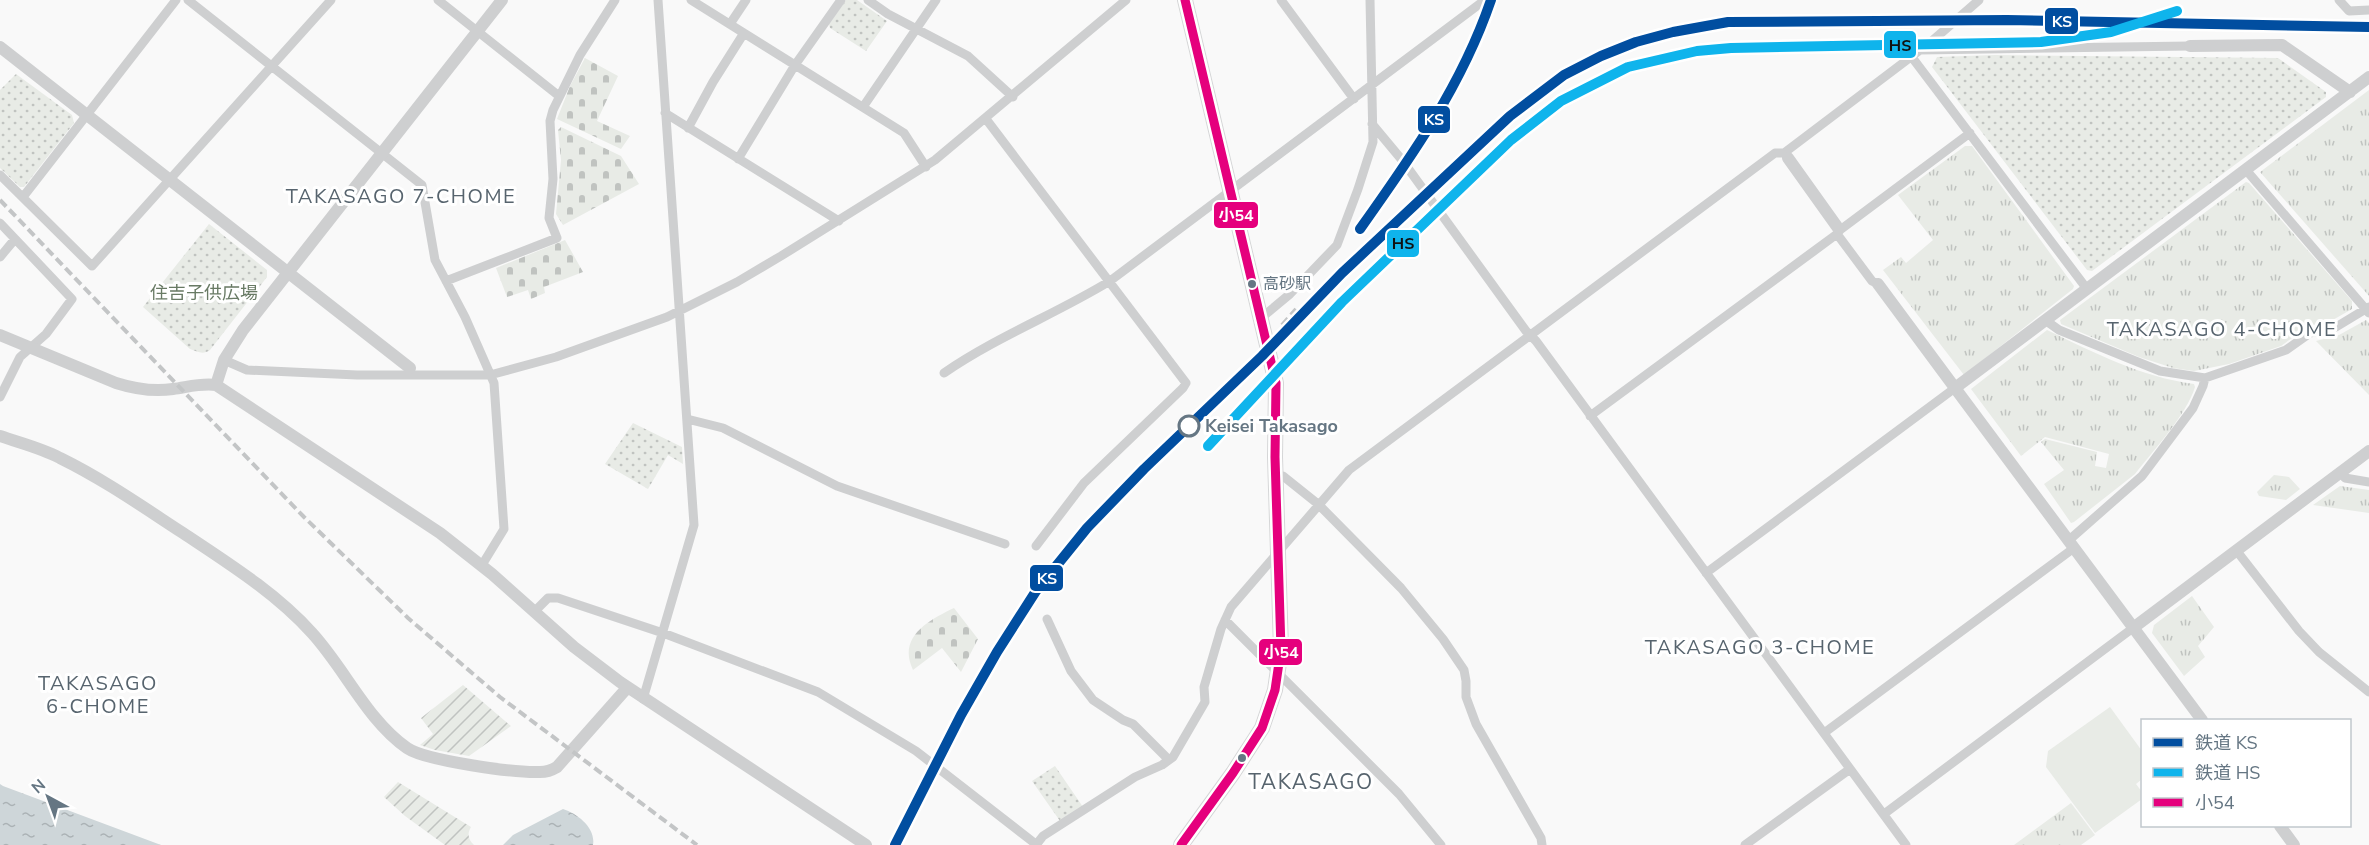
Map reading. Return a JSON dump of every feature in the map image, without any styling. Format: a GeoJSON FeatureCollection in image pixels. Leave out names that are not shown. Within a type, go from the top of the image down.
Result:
{"type":"FeatureCollection","features":[{"type":"Feature","properties":{"kind":"main road"},"geometry":{"type":"LineString","coordinates":[[1180,845],[1233,773],[1257,735],[1269,711],[1279,675],[1281,649],[1275,474],[1276,383],[1185,0]]}},
{"type":"Feature","properties":{"kind":"street"},"geometry":{"type":"LineString","coordinates":[[23,197],[176,0]]}},
{"type":"Feature","properties":{"kind":"street"},"geometry":{"type":"LineString","coordinates":[[188,0],[422,185],[435,260],[494,383],[504,529],[482,565]]}},
{"type":"Feature","properties":{"kind":"street"},"geometry":{"type":"LineString","coordinates":[[0,175],[92,266],[331,0]]}},
{"type":"Feature","properties":{"kind":"street"},"geometry":{"type":"LineString","coordinates":[[438,0],[559,96]]}},
{"type":"Feature","properties":{"kind":"street"},"geometry":{"type":"LineString","coordinates":[[216,386],[224,360],[243,330],[502,0]]}},
{"type":"Feature","properties":{"kind":"street"},"geometry":{"type":"LineString","coordinates":[[446,281],[557,238],[549,218],[552,178],[550,121],[559,96],[580,55],[615,0]]}},
{"type":"Feature","properties":{"kind":"street"},"geometry":{"type":"LineString","coordinates":[[643,699],[694,525],[658,0]]}},
{"type":"Feature","properties":{"kind":"street"},"geometry":{"type":"LineString","coordinates":[[691,0],[903,133],[926,167]]}},
{"type":"Feature","properties":{"kind":"street"},"geometry":{"type":"LineString","coordinates":[[730,24],[746,0]]}},
{"type":"Feature","properties":{"kind":"street"},"geometry":{"type":"LineString","coordinates":[[738,159],[795,65],[841,0]]}},
{"type":"Feature","properties":{"kind":"street"},"geometry":{"type":"LineString","coordinates":[[868,0],[968,56],[1013,97]]}},
{"type":"Feature","properties":{"kind":"street"},"geometry":{"type":"LineString","coordinates":[[863,107],[936,0]]}},
{"type":"Feature","properties":{"kind":"street"},"geometry":{"type":"LineString","coordinates":[[1281,0],[1354,99]]}},
{"type":"Feature","properties":{"kind":"street"},"geometry":{"type":"LineString","coordinates":[[1260,319],[1290,294],[1339,242],[1370,156],[1373,142],[1370,0]]}},
{"type":"Feature","properties":{"kind":"street"},"geometry":{"type":"LineString","coordinates":[[944,373],[974,353],[1071,304],[1110,281],[1485,0]]}},
{"type":"Feature","properties":{"kind":"street"},"geometry":{"type":"LineString","coordinates":[[1786,156],[1958,20],[1979,0]]}},
{"type":"Feature","properties":{"kind":"street"},"geometry":{"type":"LineString","coordinates":[[2339,0],[2349,10],[2369,10]]}},
{"type":"Feature","properties":{"kind":"street"},"geometry":{"type":"LineString","coordinates":[[224,360],[247,370],[490,375],[556,357],[678,312],[737,282],[926,167],[1013,97],[1121,1]]}},
{"type":"Feature","properties":{"kind":"street"},"geometry":{"type":"LineString","coordinates":[[688,128],[713,82],[744,33]]}},
{"type":"Feature","properties":{"kind":"street"},"geometry":{"type":"LineString","coordinates":[[1915,53],[2282,45],[2349,92]]}},
{"type":"Feature","properties":{"kind":"street"},"geometry":{"type":"LineString","coordinates":[[0,47],[415,372]]}},
{"type":"Feature","properties":{"kind":"street"},"geometry":{"type":"LineString","coordinates":[[1915,53],[1970,133],[2087,289]]}},
{"type":"Feature","properties":{"kind":"street"},"geometry":{"type":"LineString","coordinates":[[1706,573],[2369,77]]}},
{"type":"Feature","properties":{"kind":"street"},"geometry":{"type":"LineString","coordinates":[[665,113],[839,221]]}},
{"type":"Feature","properties":{"kind":"street"},"geometry":{"type":"LineString","coordinates":[[986,119],[1186,383],[1084,483],[1036,546]]}},
{"type":"Feature","properties":{"kind":"street"},"geometry":{"type":"LineString","coordinates":[[1372,124],[1402,160],[1906,845]]}},
{"type":"Feature","properties":{"kind":"street"},"geometry":{"type":"LineString","coordinates":[[1590,416],[1970,133]]}},
{"type":"Feature","properties":{"kind":"street"},"geometry":{"type":"LineString","coordinates":[[535,611],[548,598],[553,597],[663,633],[818,692],[855,712],[916,751],[1036,845],[1043,836],[1135,777],[1169,760],[1176,752],[1205,702],[1204,687],[1225,620],[1235,601],[1349,470],[1774,153],[1786,156],[1872,280],[1878,284],[2201,719]]}},
{"type":"Feature","properties":{"kind":"street"},"geometry":{"type":"LineString","coordinates":[[2045,320],[2059,330],[2160,371],[2205,378],[2286,350],[2310,333],[2336,327],[2368,309],[2246,170]]}},
{"type":"Feature","properties":{"kind":"street"},"geometry":{"type":"LineString","coordinates":[[0,223],[72,299],[46,334],[20,357],[0,398]]}},
{"type":"Feature","properties":{"kind":"street"},"geometry":{"type":"LineString","coordinates":[[0,257],[15,239]]}},
{"type":"Feature","properties":{"kind":"street"},"geometry":{"type":"LineString","coordinates":[[0,335],[135,388],[158,390],[206,384],[216,386],[433,528],[482,565],[582,653],[627,688],[866,845]]}},
{"type":"Feature","properties":{"kind":"street"},"geometry":{"type":"LineString","coordinates":[[1824,733],[2071,544],[2142,476],[2193,408],[2204,387],[2205,378]]}},
{"type":"Feature","properties":{"kind":"street"},"geometry":{"type":"LineString","coordinates":[[687,419],[723,428],[837,486],[1005,544]]}},
{"type":"Feature","properties":{"kind":"street"},"geometry":{"type":"LineString","coordinates":[[0,436],[46,452],[83,469],[218,556],[263,589],[311,632],[378,719],[399,742],[415,753],[437,759],[484,766],[534,772],[551,771],[627,688]]}},
{"type":"Feature","properties":{"kind":"street"},"geometry":{"type":"LineString","coordinates":[[1884,814],[2369,452]]}},
{"type":"Feature","properties":{"kind":"street"},"geometry":{"type":"LineString","coordinates":[[2340,473],[2345,478],[2369,482]]}},
{"type":"Feature","properties":{"kind":"street"},"geometry":{"type":"LineString","coordinates":[[1275,474],[1283,476],[1318,504],[1401,588],[1443,639],[1464,670],[1466,681],[1464,688],[1476,724],[1541,838],[1542,845]]}},
{"type":"Feature","properties":{"kind":"street"},"geometry":{"type":"LineString","coordinates":[[2236,550],[2299,631],[2319,652],[2369,692]]}},
{"type":"Feature","properties":{"kind":"street"},"geometry":{"type":"LineString","coordinates":[[1047,619],[1071,671],[1093,700],[1133,724],[1169,760]]}},
{"type":"Feature","properties":{"kind":"street"},"geometry":{"type":"LineString","coordinates":[[1225,620],[1399,794],[1441,845]]}},
{"type":"Feature","properties":{"kind":"street"},"geometry":{"type":"LineString","coordinates":[[1744,845],[1850,769]]}},
{"type":"Feature","properties":{"kind":"street"},"geometry":{"type":"LineString","coordinates":[[2281,827],[2294,845]]}},
{"type":"Feature","properties":{"kind":"green space"},"geometry":{"type":"Polygon","coordinates":[[[846,0],[857,0],[887,21],[866,51],[830,28],[829,24],[846,0]]]}},
{"type":"Feature","properties":{"kind":"green space"},"geometry":{"type":"Polygon","coordinates":[[[1995,55],[2278,58],[2326,92],[2326,97],[2092,271],[2087,270],[1932,67],[1937,57],[1995,55]]]}},
{"type":"Feature","properties":{"kind":"green space"},"geometry":{"type":"Polygon","coordinates":[[[585,58],[618,76],[597,121],[630,136],[621,149],[557,119],[570,86],[585,58]]]}},
{"type":"Feature","properties":{"kind":"green space"},"geometry":{"type":"Polygon","coordinates":[[[16,74],[72,115],[74,123],[24,187],[20,187],[0,168],[0,90],[16,74]]]}},
{"type":"Feature","properties":{"kind":"green space"},"geometry":{"type":"Polygon","coordinates":[[[2369,90],[2369,296],[2260,172],[2369,90]]]}},
{"type":"Feature","properties":{"kind":"green space"},"geometry":{"type":"Polygon","coordinates":[[[561,127],[621,156],[639,184],[563,225],[556,214],[561,160],[558,130],[561,127]]]}},
{"type":"Feature","properties":{"kind":"green space"},"geometry":{"type":"Polygon","coordinates":[[[1965,146],[1972,146],[2074,286],[1964,375],[1883,270],[1901,257],[1906,263],[1933,240],[1898,195],[1965,146]]]}},
{"type":"Feature","properties":{"kind":"green space"},"geometry":{"type":"Polygon","coordinates":[[[2246,182],[2352,301],[2352,309],[2331,321],[2307,327],[2281,346],[2229,364],[2194,371],[2173,368],[2139,357],[2061,324],[2060,320],[2246,182]]]}},
{"type":"Feature","properties":{"kind":"green space","name":"住吉子供広場"},"geometry":{"type":"Polygon","coordinates":[[[209,224],[267,270],[267,277],[210,350],[203,353],[190,349],[143,307],[209,224]]]}},
{"type":"Feature","properties":{"kind":"green space"},"geometry":{"type":"Polygon","coordinates":[[[565,240],[583,272],[544,287],[545,293],[531,299],[528,290],[507,297],[496,268],[565,240]]]}},
{"type":"Feature","properties":{"kind":"green space"},"geometry":{"type":"Polygon","coordinates":[[[2366,320],[2369,323],[2369,395],[2316,341],[2339,335],[2366,320]]]}},
{"type":"Feature","properties":{"kind":"green space"},"geometry":{"type":"Polygon","coordinates":[[[2047,330],[2137,370],[2174,381],[2194,384],[2195,387],[2185,409],[2135,474],[2071,523],[2044,484],[2064,470],[2041,442],[2045,439],[2097,452],[2095,466],[2106,468],[2109,454],[2045,437],[2021,456],[1971,389],[2047,330]]]}},
{"type":"Feature","properties":{"kind":"green space"},"geometry":{"type":"Polygon","coordinates":[[[633,423],[682,447],[683,464],[668,455],[648,489],[605,464],[633,423]]]}},
{"type":"Feature","properties":{"kind":"green space"},"geometry":{"type":"Polygon","coordinates":[[[2274,475],[2289,477],[2300,489],[2286,500],[2259,496],[2257,492],[2274,475]]]}},
{"type":"Feature","properties":{"kind":"green space"},"geometry":{"type":"Polygon","coordinates":[[[2340,486],[2369,490],[2369,513],[2313,505],[2340,486]]]}},
{"type":"Feature","properties":{"kind":"green space"},"geometry":{"type":"Polygon","coordinates":[[[2192,596],[2214,627],[2198,646],[2205,657],[2184,676],[2152,633],[2154,625],[2192,596]]]}},
{"type":"Feature","properties":{"kind":"green space"},"geometry":{"type":"Polygon","coordinates":[[[954,608],[978,639],[961,672],[942,648],[913,670],[909,658],[912,639],[926,624],[954,608]]]}},
{"type":"Feature","properties":{"kind":"green space"},"geometry":{"type":"Polygon","coordinates":[[[463,685],[511,726],[469,756],[420,745],[433,734],[421,718],[463,685]]]}},
{"type":"Feature","properties":{"kind":"green space"},"geometry":{"type":"Polygon","coordinates":[[[2110,707],[2141,750],[2141,780],[2136,784],[2141,791],[2141,800],[2095,833],[2046,767],[2048,751],[2110,707]]]}},
{"type":"Feature","properties":{"kind":"green space"},"geometry":{"type":"Polygon","coordinates":[[[1055,766],[1083,807],[1060,821],[1032,781],[1055,766]]]}},
{"type":"Feature","properties":{"kind":"green space"},"geometry":{"type":"Polygon","coordinates":[[[398,782],[471,827],[469,836],[474,845],[445,845],[405,816],[384,797],[398,782]]]}},
{"type":"Feature","properties":{"kind":"green space"},"geometry":{"type":"Polygon","coordinates":[[[2071,803],[2095,835],[2081,845],[2014,845],[2071,803]]]}},
{"type":"Feature","properties":{"kind":"water"},"geometry":{"type":"Polygon","coordinates":[[[0,784],[3,786],[161,845],[0,845],[0,784]]]}},
{"type":"Feature","properties":{"kind":"water"},"geometry":{"type":"Polygon","coordinates":[[[563,809],[585,822],[592,833],[593,845],[503,845],[513,835],[563,809]]]}},
{"type":"Feature","properties":{"kind":"railway"},"geometry":{"type":"LineString","coordinates":[[0,200],[304,517],[408,618],[500,697],[697,845]]}},
{"type":"Feature","properties":{"kind":"railway"},"geometry":{"type":"LineString","coordinates":[[1282,325],[1296,309]]}},
{"type":"Feature","properties":{"kind":"rail line","name":"KS"},"geometry":{"type":"LineString","coordinates":[[1360,229],[1417,147],[1451,91],[1491,0]]}},
{"type":"Feature","properties":{"kind":"rail line","name":"HS"},"geometry":{"type":"LineString","coordinates":[[1208,446],[1342,302],[1511,140],[1561,101],[1628,67],[1697,51],[1731,48],[2041,42],[2111,32],[2177,11]]}},
{"type":"Feature","properties":{"kind":"rail line","name":"KS"},"geometry":{"type":"LineString","coordinates":[[895,845],[961,715],[997,652],[1036,591],[1087,528],[1144,469],[1262,356],[1342,273],[1510,116],[1564,75],[1601,56],[1636,42],[1673,32],[1728,22],[2007,20],[2369,27]]}},
{"type":"Feature","properties":{"kind":"transit line","name":"小54"},"geometry":{"type":"LineString","coordinates":[[1181,845],[1262,728],[1275,690],[1281,649],[1275,457],[1276,383],[1185,0]]}},
{"type":"Feature","properties":{"kind":"place","name":"高砂駅"},"geometry":{"type":"Point","coordinates":[1252,284]}},
{"type":"Feature","properties":{"kind":"place","name":"Keisei Takasago"},"geometry":{"type":"Point","coordinates":[1189,426]}},
{"type":"Feature","properties":{"kind":"district","name":"TAKASAGO 7-CHOME"},"geometry":{"type":"Point","coordinates":[401,196]}},
{"type":"Feature","properties":{"kind":"district","name":"TAKASAGO 4-CHOME"},"geometry":{"type":"Point","coordinates":[2222,329]}},
{"type":"Feature","properties":{"kind":"district","name":"TAKASAGO 3-CHOME"},"geometry":{"type":"Point","coordinates":[1760,647]}},
{"type":"Feature","properties":{"kind":"district","name":"TAKASAGO 6-CHOME"},"geometry":{"type":"Point","coordinates":[98,694]}},
{"type":"Feature","properties":{"kind":"district","name":"TAKASAGO"},"geometry":{"type":"Point","coordinates":[1311,782]}}]}
